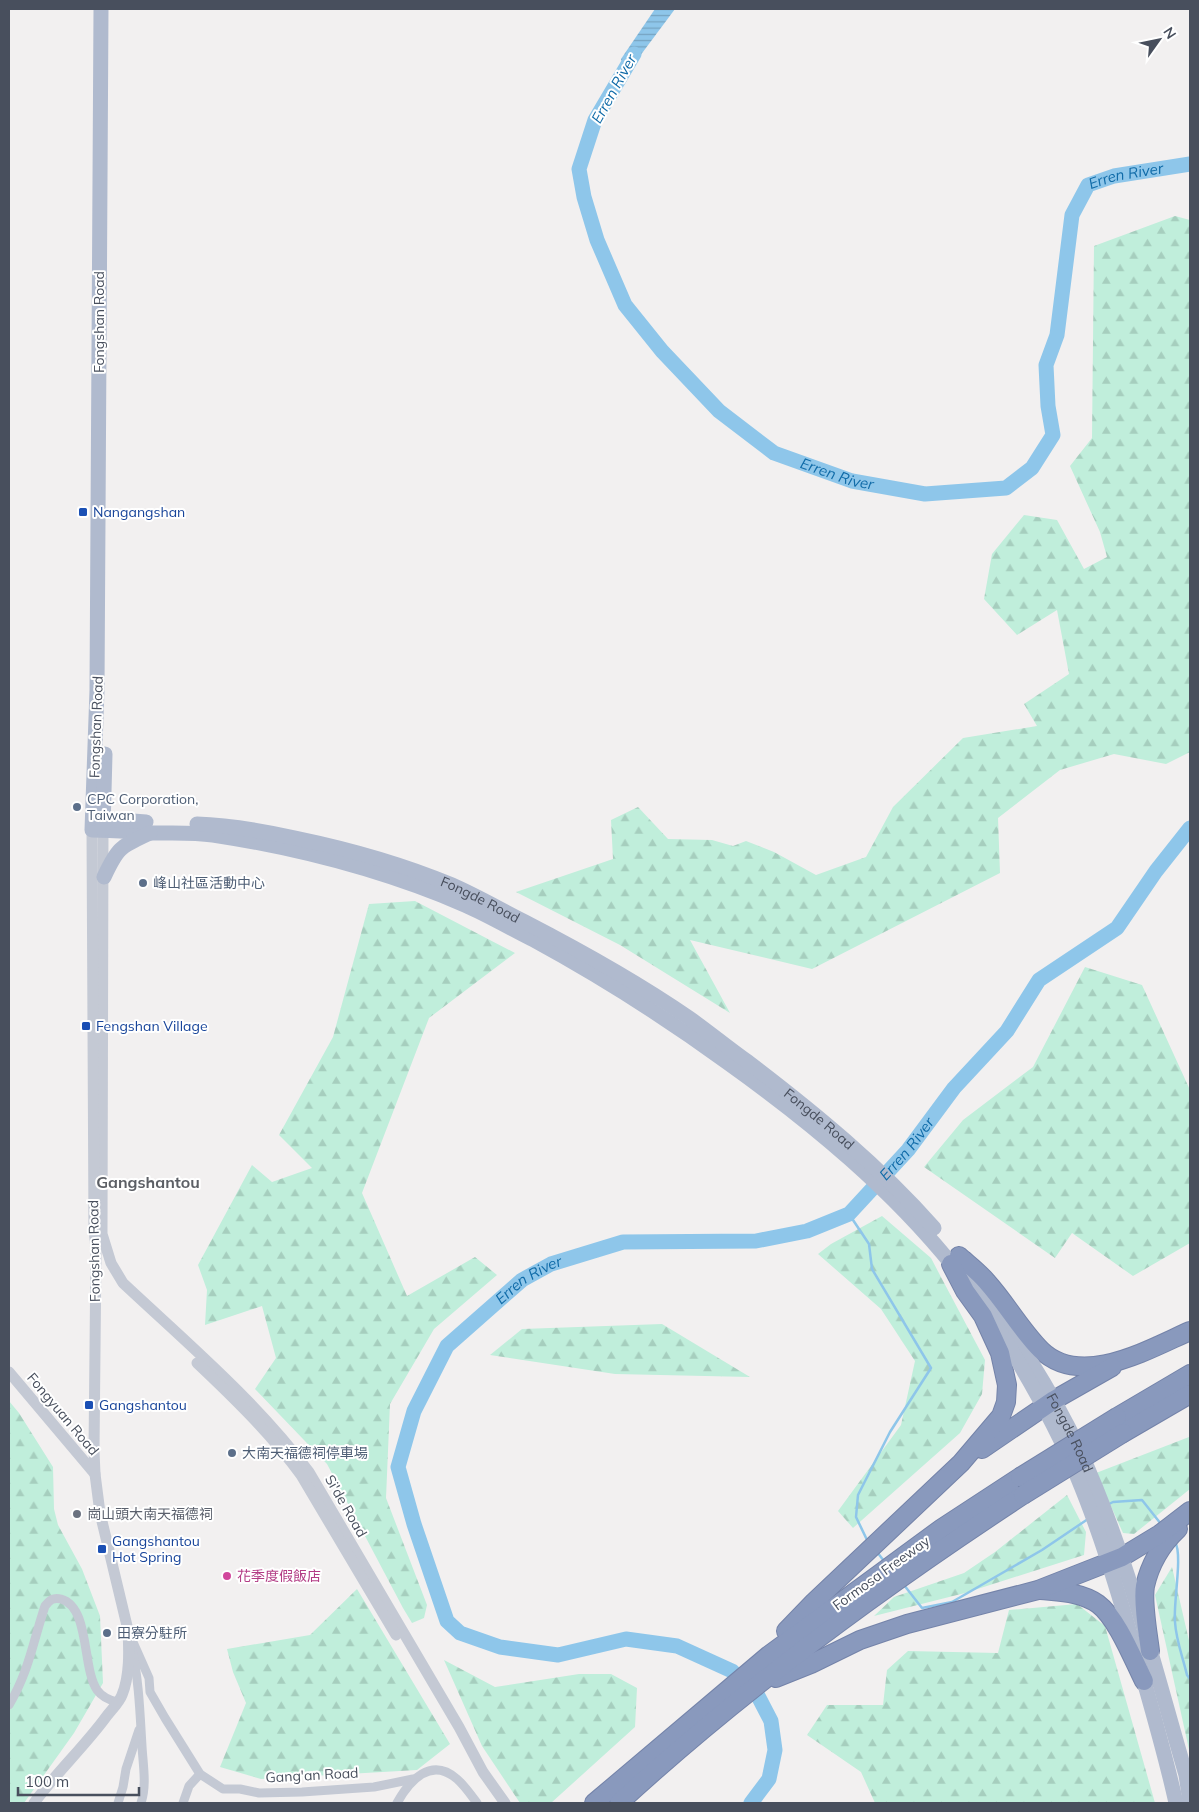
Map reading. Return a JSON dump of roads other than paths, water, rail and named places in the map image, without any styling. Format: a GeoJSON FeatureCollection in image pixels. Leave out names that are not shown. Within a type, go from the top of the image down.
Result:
{"type":"FeatureCollection","features":[{"type":"Feature","properties":{"kind":"highway"},"geometry":{"type":"LineString","coordinates":[[952,1256],[986,1280],[1030,1336],[1049,1356],[1065,1364],[1078,1367],[1100,1365],[1130,1357]]}},
{"type":"Feature","properties":{"kind":"highway"},"geometry":{"type":"LineString","coordinates":[[769,1655],[787,1630],[814,1602],[961,1464],[1001,1416],[1006,1402],[1008,1385],[1000,1352],[952,1256]]}},
{"type":"Feature","properties":{"kind":"highway"},"geometry":{"type":"LineString","coordinates":[[961,1464],[1049,1404],[1130,1357],[1190,1331]]}},
{"type":"Feature","properties":{"kind":"highway","name":"Formosa Freeway"},"geometry":{"type":"LineString","coordinates":[[594,1803],[769,1655],[946,1536],[1023,1494],[1190,1374]]}},
{"type":"Feature","properties":{"kind":"highway","name":"Formosa Freeway"},"geometry":{"type":"LineString","coordinates":[[619,1803],[755,1686],[1020,1477],[1120,1425],[1190,1394]]}},
{"type":"Feature","properties":{"kind":"highway"},"geometry":{"type":"LineString","coordinates":[[755,1686],[870,1637],[907,1624],[1038,1590],[1115,1559],[1160,1534],[1190,1511]]}},
{"type":"Feature","properties":{"kind":"highway"},"geometry":{"type":"LineString","coordinates":[[1150,1651],[1145,1586],[1154,1561],[1166,1541],[1190,1517]]}},
{"type":"Feature","properties":{"kind":"highway"},"geometry":{"type":"LineString","coordinates":[[1038,1590],[1068,1593],[1097,1604],[1116,1626],[1144,1681]]}},
{"type":"Feature","properties":{"kind":"main road","name":"Fongshan Road"},"geometry":{"type":"LineString","coordinates":[[98,824],[101,9]]}},
{"type":"Feature","properties":{"kind":"main road","name":"Fongshan Road"},"geometry":{"type":"LineString","coordinates":[[98,824],[104,787],[110,9]]}},
{"type":"Feature","properties":{"kind":"main road"},"geometry":{"type":"LineString","coordinates":[[104,787],[112,805],[120,812],[151,828]]}},
{"type":"Feature","properties":{"kind":"main road","name":"Fongde Road"},"geometry":{"type":"LineString","coordinates":[[98,824],[211,835],[275,846],[358,867],[464,905],[558,953],[630,996],[684,1023],[771,1080],[857,1149],[903,1194],[1012,1331],[1082,1473],[1105,1532],[1150,1651],[1186,1775],[1190,1801]]}},
{"type":"Feature","properties":{"kind":"main road"},"geometry":{"type":"LineString","coordinates":[[104,877],[114,856],[121,847],[151,828]]}},
{"type":"Feature","properties":{"kind":"main road","name":"Fongde Road"},"geometry":{"type":"LineString","coordinates":[[1115,1559],[1176,1803]]}},
{"type":"Feature","properties":{"kind":"street","name":"Fongshan Road"},"geometry":{"type":"LineString","coordinates":[[98,824],[104,877],[102,1234]]}},
{"type":"Feature","properties":{"kind":"street","name":"Fongshan Road"},"geometry":{"type":"LineString","coordinates":[[95,1474],[96,1249],[94,1229],[92,1026],[98,824]]}},
{"type":"Feature","properties":{"kind":"street"},"geometry":{"type":"LineString","coordinates":[[96,1249],[102,1234]]}},
{"type":"Feature","properties":{"kind":"street","name":"Si'de Road"},"geometry":{"type":"LineString","coordinates":[[102,1234],[111,1263],[123,1283],[260,1414],[292,1449],[456,1729],[505,1803]]}},
{"type":"Feature","properties":{"kind":"street","name":"Si'de Road"},"geometry":{"type":"LineString","coordinates":[[96,1249],[117,1287],[205,1371],[305,1473]]}},
{"type":"Feature","properties":{"kind":"street","name":"Fongyuan Road"},"geometry":{"type":"LineString","coordinates":[[9,1372],[95,1474]]}},
{"type":"Feature","properties":{"kind":"street","name":"Gang'an Road"},"geometry":{"type":"LineString","coordinates":[[95,1474],[100,1513],[136,1669],[145,1791],[142,1803]]}},
{"type":"Feature","properties":{"kind":"street"},"geometry":{"type":"LineString","coordinates":[[9,1705],[28,1667],[45,1606],[50,1600],[56,1598],[66,1601],[76,1612],[83,1632],[88,1666],[98,1691],[107,1700],[117,1702]]}},
{"type":"Feature","properties":{"kind":"street","name":"Gang'an Road"},"geometry":{"type":"LineString","coordinates":[[34,1803],[50,1782],[88,1741],[122,1696],[129,1646],[128,1630]]}},
{"type":"Feature","properties":{"kind":"street","name":"Gang'an Road"},"geometry":{"type":"LineString","coordinates":[[128,1630],[149,1678],[150,1692],[165,1718],[200,1774],[223,1789],[240,1789],[259,1793],[374,1787],[413,1780],[426,1772],[439,1771],[457,1778],[477,1803]]}},
{"type":"Feature","properties":{"kind":"street"},"geometry":{"type":"LineString","coordinates":[[118,1803],[126,1769],[141,1725]]}},
{"type":"Feature","properties":{"kind":"street","name":"Si'de Road"},"geometry":{"type":"LineString","coordinates":[[456,1729],[477,1774],[496,1803]]}},
{"type":"Feature","properties":{"kind":"street"},"geometry":{"type":"LineString","coordinates":[[183,1803],[189,1786],[200,1774]]}},
{"type":"Feature","properties":{"kind":"street"},"geometry":{"type":"LineString","coordinates":[[398,1803],[404,1789],[413,1780]]}},
{"type":"Feature","properties":{"kind":"water"},"geometry":{"type":"Polygon","coordinates":[[[655,9],[675,9],[625,76],[621,59],[655,9]]]}},
{"type":"Feature","properties":{"kind":"waterway","name":"Erren River"},"geometry":{"type":"LineString","coordinates":[[634,54],[595,120],[579,169],[584,197],[597,240],[625,305],[662,351],[719,411],[774,453],[852,481],[925,494],[1006,488],[1032,468],[1053,435],[1048,406],[1046,365],[1057,335],[1072,215],[1088,185],[1114,176],[1190,164]]}},
{"type":"Feature","properties":{"kind":"waterway","name":"Erren River"},"geometry":{"type":"LineString","coordinates":[[751,1803],[769,1779],[775,1750],[771,1721],[758,1696],[732,1671],[677,1646],[626,1639],[558,1655],[500,1647],[460,1633],[447,1621],[414,1524],[398,1467],[414,1411],[447,1346],[522,1280],[551,1264],[623,1242],[756,1241],[807,1231],[849,1214],[908,1150],[954,1088],[1007,1031],[1039,980],[1117,928],[1156,871],[1190,828]]}},
{"type":"Feature","properties":{"kind":"waterway"},"geometry":{"type":"LineString","coordinates":[[849,1214],[869,1244],[872,1269],[931,1368],[890,1432],[858,1495],[856,1517],[868,1542]]}},
{"type":"Feature","properties":{"kind":"waterway"},"geometry":{"type":"LineString","coordinates":[[1109,1504],[1113,1502],[1142,1500],[1161,1524]]}},
{"type":"Feature","properties":{"kind":"waterway"},"geometry":{"type":"LineString","coordinates":[[904,1585],[922,1608],[952,1602],[1042,1550],[1088,1519]]}},
{"type":"Feature","properties":{"kind":"waterway"},"geometry":{"type":"LineString","coordinates":[[1175,1542],[1178,1557],[1176,1629],[1187,1675],[1190,1679]]}},
{"type":"Feature","properties":{"kind":"waterway"},"geometry":{"type":"LineString","coordinates":[[877,1552],[884,1561]]}},
{"type":"Feature","properties":{"kind":"place","name":"Nangangshan"},"geometry":{"type":"Point","coordinates":[83,512]}},
{"type":"Feature","properties":{"kind":"place","name":"CPC Corporation, Taiwan"},"geometry":{"type":"Point","coordinates":[77,807]}},
{"type":"Feature","properties":{"kind":"place","name":"峰山社區活動中心"},"geometry":{"type":"Point","coordinates":[143,883]}},
{"type":"Feature","properties":{"kind":"place","name":"Fengshan Village"},"geometry":{"type":"Point","coordinates":[86,1026]}},
{"type":"Feature","properties":{"kind":"place","name":"Gangshantou"},"geometry":{"type":"Point","coordinates":[89,1405]}},
{"type":"Feature","properties":{"kind":"place","name":"大南天福德祠停車場"},"geometry":{"type":"Point","coordinates":[232,1453]}},
{"type":"Feature","properties":{"kind":"place","name":"崗山頭大南天福德祠"},"geometry":{"type":"Point","coordinates":[77,1514]}},
{"type":"Feature","properties":{"kind":"place","name":"Gangshantou Hot Spring"},"geometry":{"type":"Point","coordinates":[102,1549]}},
{"type":"Feature","properties":{"kind":"place","name":"花季度假飯店"},"geometry":{"type":"Point","coordinates":[227,1576]}},
{"type":"Feature","properties":{"kind":"place","name":"田寮分駐所"},"geometry":{"type":"Point","coordinates":[107,1633]}},
{"type":"Feature","properties":{"kind":"district","name":"Gangshantou"},"geometry":{"type":"Point","coordinates":[148,1182]}}]}
